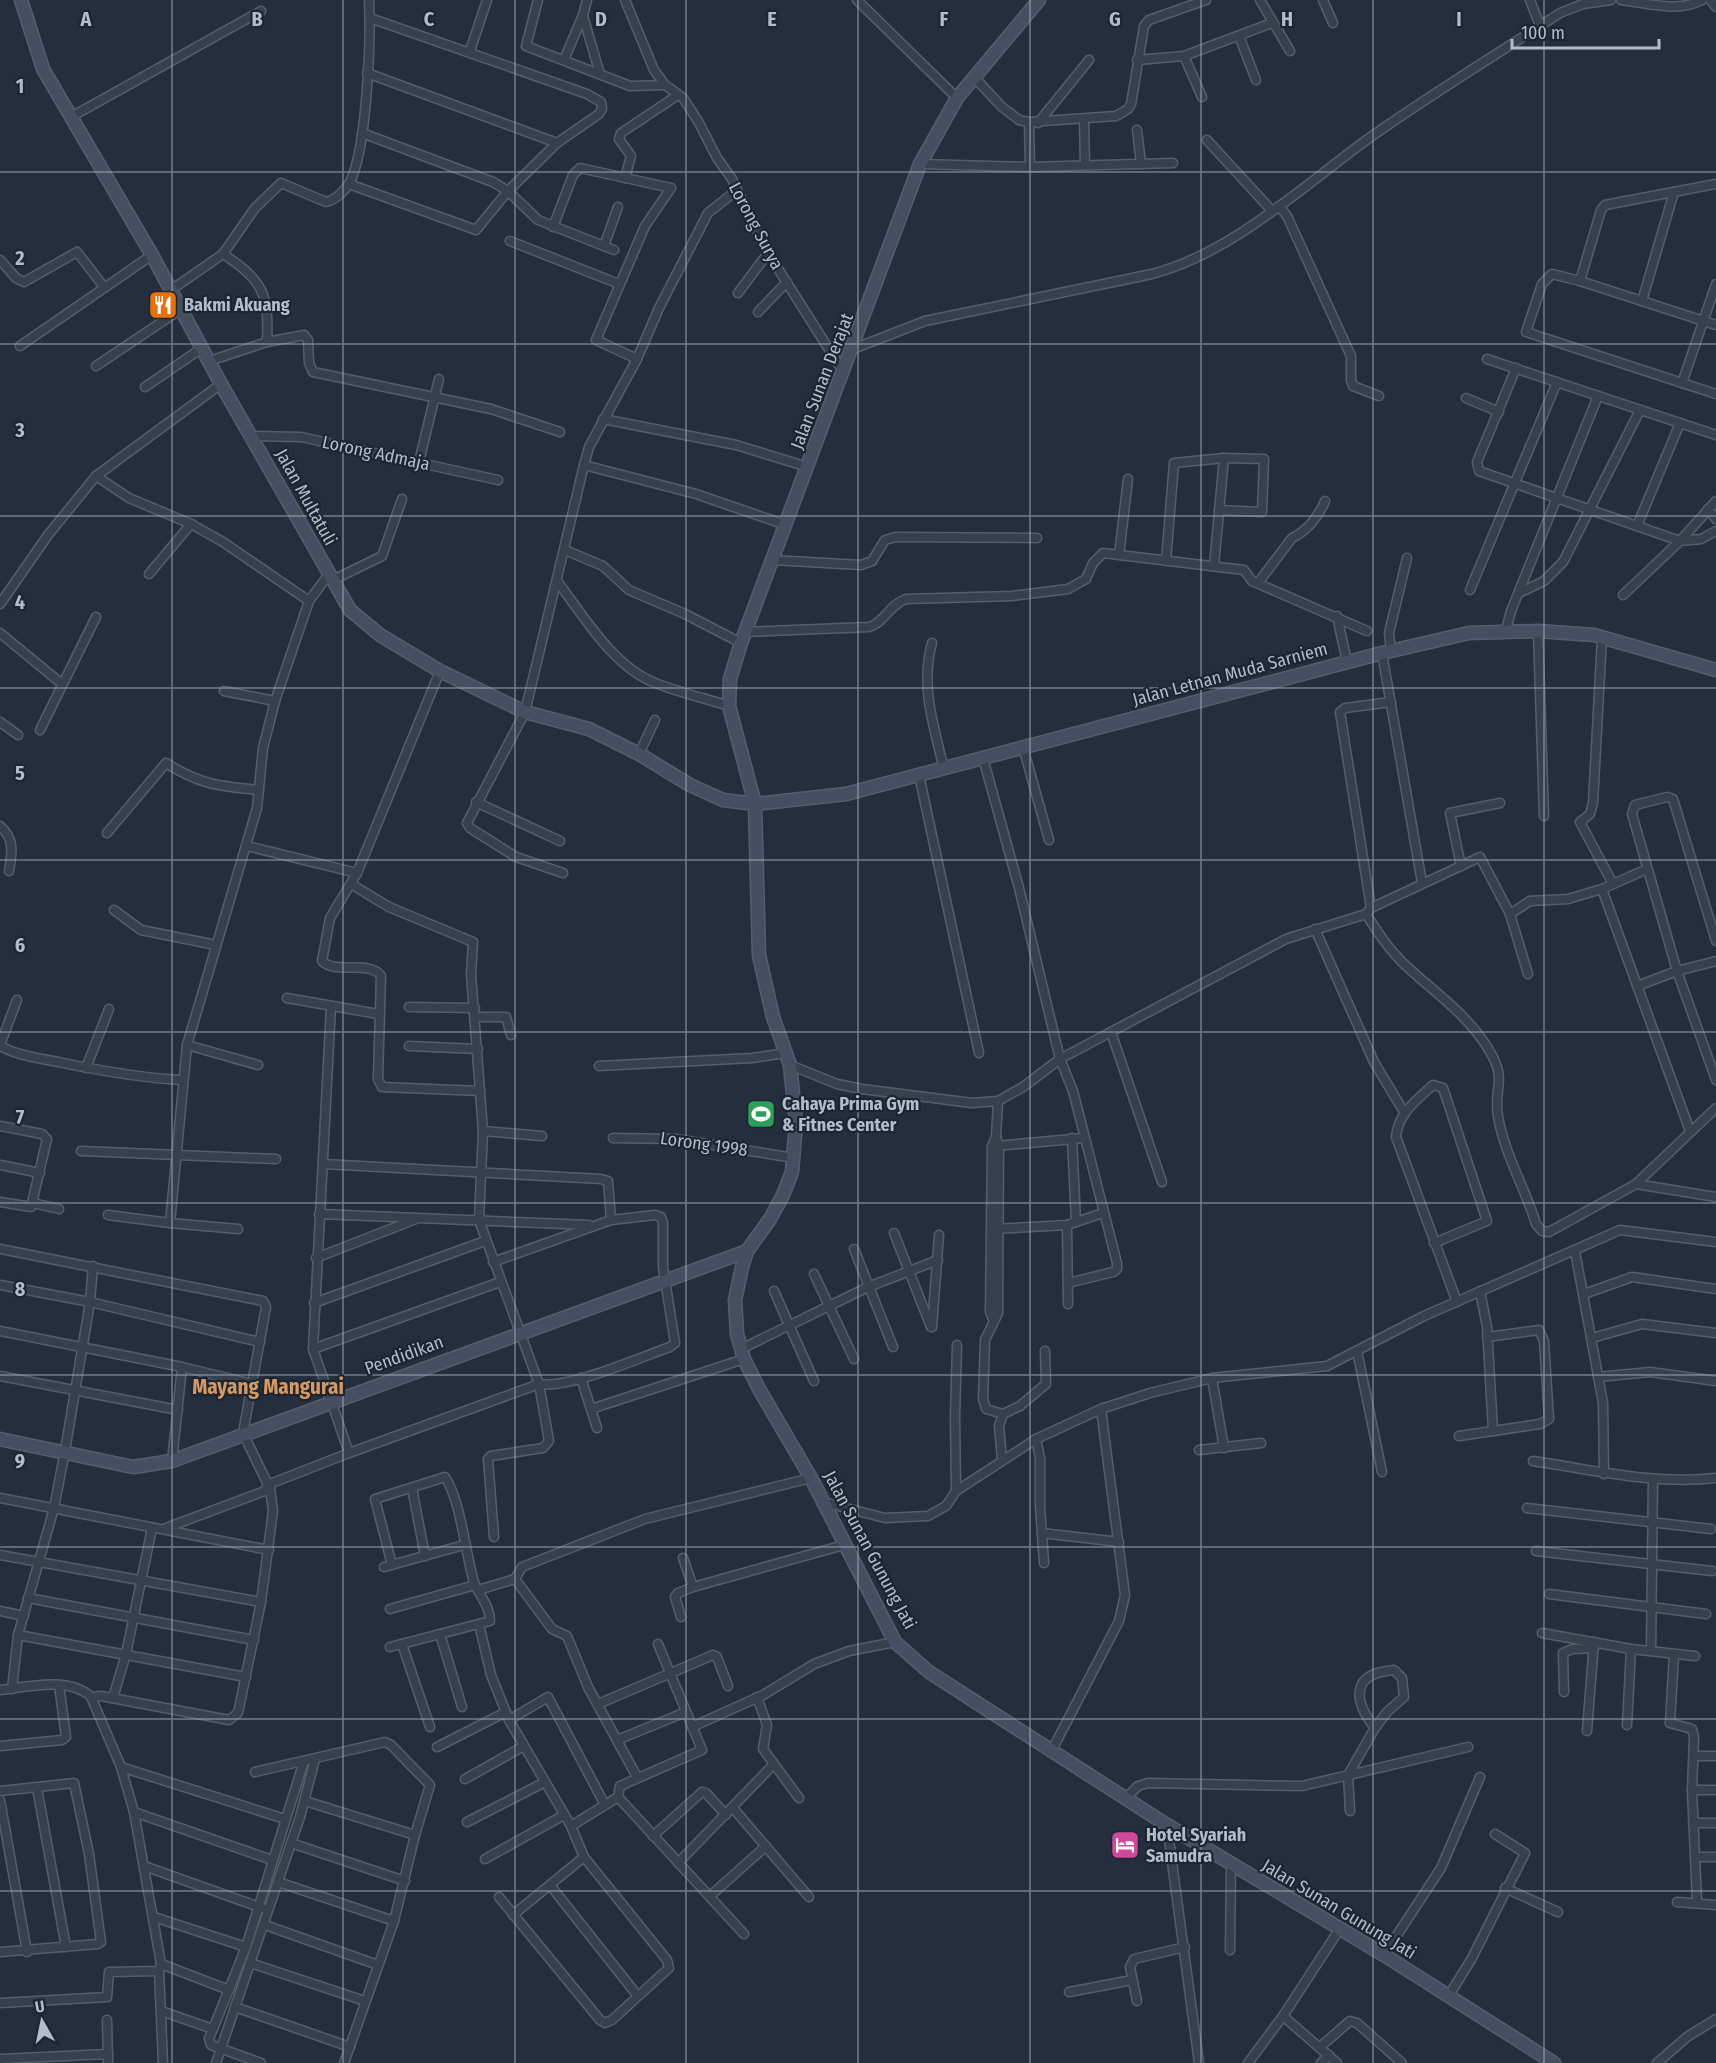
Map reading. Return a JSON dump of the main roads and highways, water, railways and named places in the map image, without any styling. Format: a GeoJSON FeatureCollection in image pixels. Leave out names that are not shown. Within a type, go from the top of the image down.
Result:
{"type":"FeatureCollection","features":[{"type":"Feature","properties":{"kind":"place","name":"Bakmi Akuang"},"geometry":{"type":"Point","coordinates":[163,305]}},
{"type":"Feature","properties":{"kind":"place","name":"Cahaya Prima Gym & Fitnes Center"},"geometry":{"type":"Point","coordinates":[761,1114]}},
{"type":"Feature","properties":{"kind":"place","name":"Hotel Syariah Samudra"},"geometry":{"type":"Point","coordinates":[1125,1845]}},
{"type":"Feature","properties":{"kind":"district","name":"Mayang Mangurai"},"geometry":{"type":"Point","coordinates":[268,1387]}}]}
